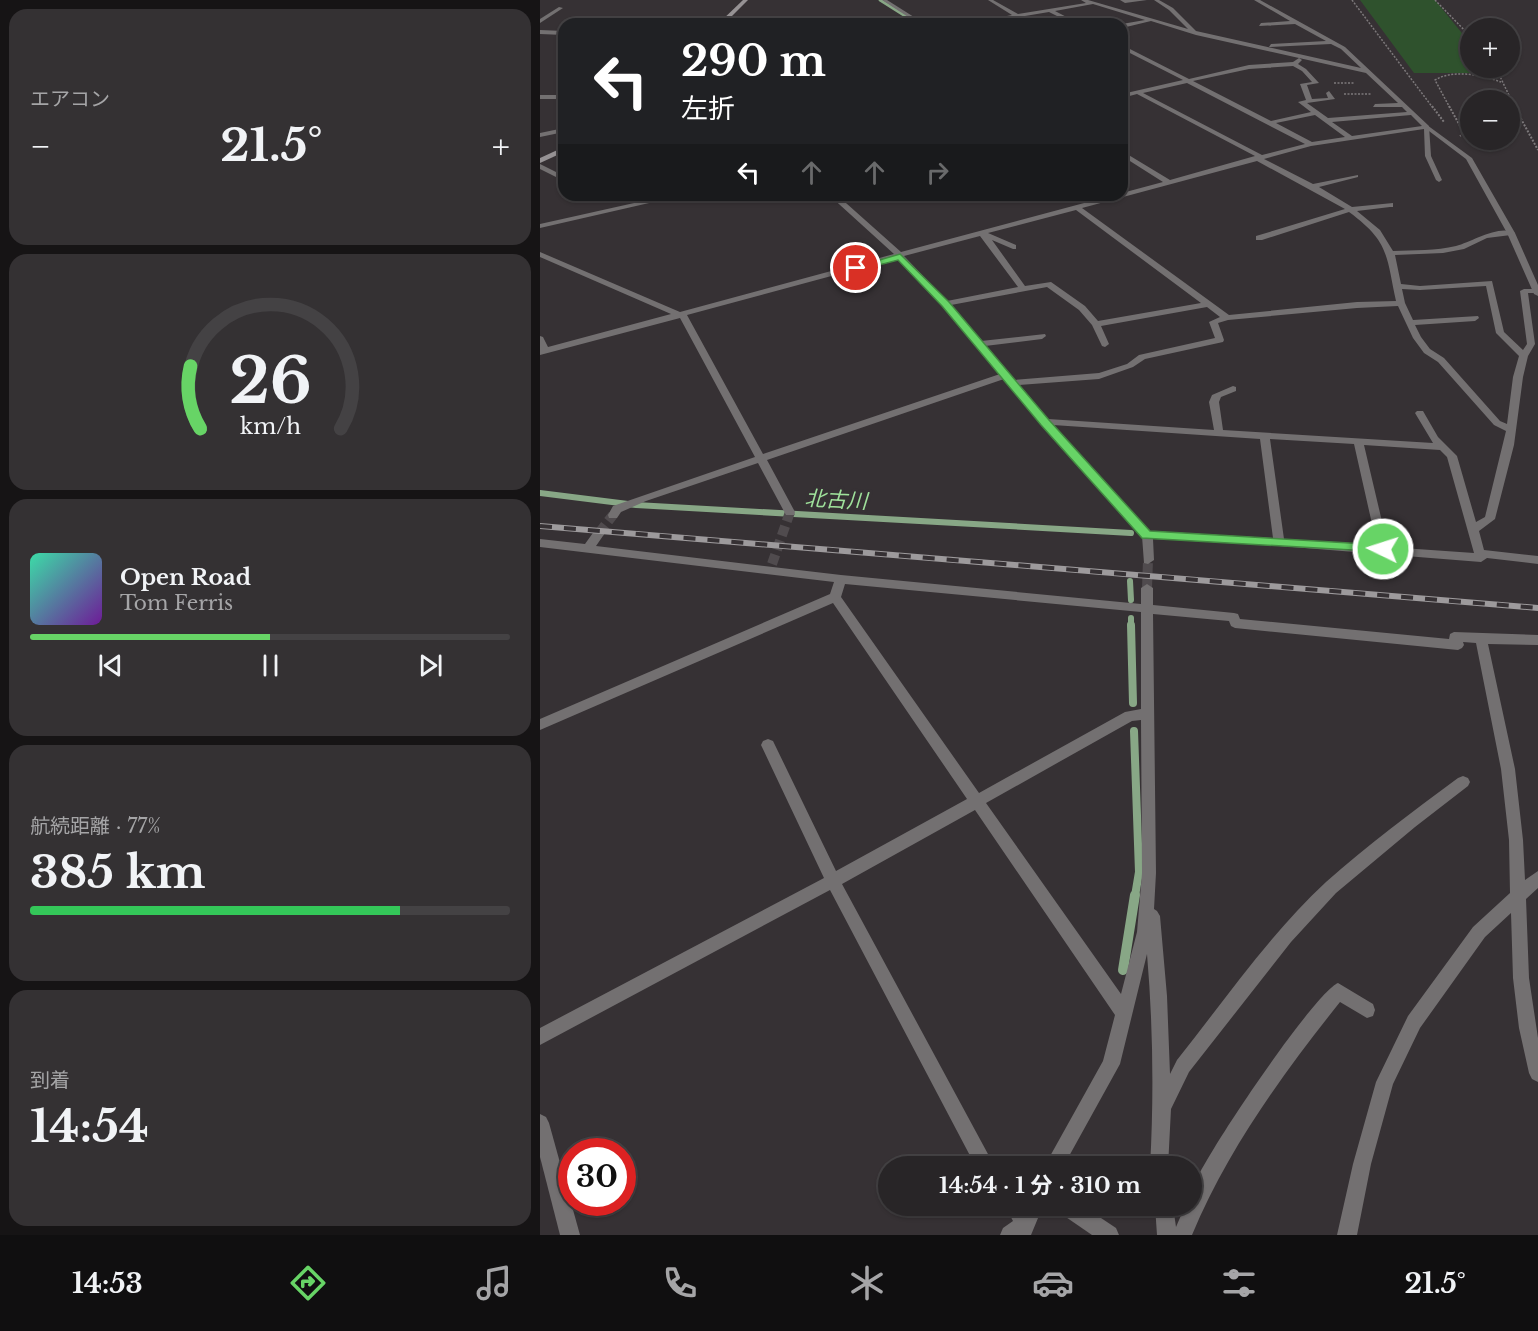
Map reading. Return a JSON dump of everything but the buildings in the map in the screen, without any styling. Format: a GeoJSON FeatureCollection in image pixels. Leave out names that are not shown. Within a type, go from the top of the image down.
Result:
{"type":"FeatureCollection","features":[{"type":"Feature","properties":{"kind":"main road"},"geometry":{"type":"LineString","coordinates":[[727,18],[746,0]]}},
{"type":"Feature","properties":{"kind":"main road"},"geometry":{"type":"LineString","coordinates":[[540,161],[558,151]]}},
{"type":"Feature","properties":{"kind":"street"},"geometry":{"type":"LineString","coordinates":[[884,0],[912,18]]}},
{"type":"Feature","properties":{"kind":"street"},"geometry":{"type":"LineString","coordinates":[[990,0],[1017,16]]}},
{"type":"Feature","properties":{"kind":"street"},"geometry":{"type":"LineString","coordinates":[[1083,0],[1225,43],[1244,44],[1370,72]]}},
{"type":"Feature","properties":{"kind":"street"},"geometry":{"type":"LineString","coordinates":[[1005,18],[1111,0]]}},
{"type":"Feature","properties":{"kind":"street"},"geometry":{"type":"LineString","coordinates":[[1122,0],[1125,2],[1145,0]]}},
{"type":"Feature","properties":{"kind":"street"},"geometry":{"type":"LineString","coordinates":[[1156,0],[1171,9],[1196,33]]}},
{"type":"Feature","properties":{"kind":"street"},"geometry":{"type":"LineString","coordinates":[[1220,0],[1231,0]]}},
{"type":"Feature","properties":{"kind":"street"},"geometry":{"type":"LineString","coordinates":[[1256,0],[1333,42],[1370,72],[1401,105],[1469,158],[1511,233],[1537,292],[1524,291],[1531,344],[1524,356],[1518,377],[1511,430],[1490,519],[1473,529]]}},
{"type":"Feature","properties":{"kind":"street"},"geometry":{"type":"LineString","coordinates":[[540,21],[561,8]]}},
{"type":"Feature","properties":{"kind":"street"},"geometry":{"type":"LineString","coordinates":[[1049,10],[1065,18]]}},
{"type":"Feature","properties":{"kind":"street"},"geometry":{"type":"LineString","coordinates":[[1128,25],[1153,20]]}},
{"type":"Feature","properties":{"kind":"street"},"geometry":{"type":"LineString","coordinates":[[1261,25],[1295,22]]}},
{"type":"Feature","properties":{"kind":"street"},"geometry":{"type":"LineString","coordinates":[[540,32],[558,33]]}},
{"type":"Feature","properties":{"kind":"street"},"geometry":{"type":"LineString","coordinates":[[1258,47],[1333,42]]}},
{"type":"Feature","properties":{"kind":"street"},"geometry":{"type":"LineString","coordinates":[[1244,44],[1246,50],[1253,53]]}},
{"type":"Feature","properties":{"kind":"street"},"geometry":{"type":"LineString","coordinates":[[1128,50],[1311,144]]}},
{"type":"Feature","properties":{"kind":"street"},"geometry":{"type":"LineString","coordinates":[[1128,95],[1249,67],[1294,64],[1302,58]]}},
{"type":"Feature","properties":{"kind":"street"},"geometry":{"type":"LineString","coordinates":[[1294,64],[1304,70],[1316,83]]}},
{"type":"Feature","properties":{"kind":"street"},"geometry":{"type":"LineString","coordinates":[[1310,101],[1303,84],[1316,83]]}},
{"type":"Feature","properties":{"kind":"street"},"geometry":{"type":"LineString","coordinates":[[1139,93],[1352,209],[1386,242],[1401,303],[1417,338],[1428,351],[1441,360],[1497,423],[1511,430]]}},
{"type":"Feature","properties":{"kind":"street"},"geometry":{"type":"LineString","coordinates":[[1329,93],[1332,99],[1300,102],[1351,138]]}},
{"type":"Feature","properties":{"kind":"street"},"geometry":{"type":"LineString","coordinates":[[540,97],[558,98]]}},
{"type":"Feature","properties":{"kind":"street"},"geometry":{"type":"LineString","coordinates":[[1375,106],[1401,105]]}},
{"type":"Feature","properties":{"kind":"street"},"geometry":{"type":"LineString","coordinates":[[1269,123],[1314,113]]}},
{"type":"Feature","properties":{"kind":"street"},"geometry":{"type":"LineString","coordinates":[[1328,120],[1412,113]]}},
{"type":"Feature","properties":{"kind":"street"},"geometry":{"type":"LineString","coordinates":[[1128,194],[1311,144],[1427,127]]}},
{"type":"Feature","properties":{"kind":"street"},"geometry":{"type":"LineString","coordinates":[[1427,127],[1428,156],[1439,180]]}},
{"type":"Feature","properties":{"kind":"street"},"geometry":{"type":"LineString","coordinates":[[540,135],[558,131]]}},
{"type":"Feature","properties":{"kind":"street"},"geometry":{"type":"LineString","coordinates":[[1128,157],[1170,183]]}},
{"type":"Feature","properties":{"kind":"street"},"geometry":{"type":"LineString","coordinates":[[540,166],[558,176]]}},
{"type":"Feature","properties":{"kind":"street"},"geometry":{"type":"LineString","coordinates":[[1311,187],[1356,176]]}},
{"type":"Feature","properties":{"kind":"street"},"geometry":{"type":"LineString","coordinates":[[540,226],[653,201]]}},
{"type":"Feature","properties":{"kind":"street"},"geometry":{"type":"LineString","coordinates":[[840,201],[900,256],[945,304],[1045,422],[1147,535],[1148,560]]}},
{"type":"Feature","properties":{"kind":"street"},"geometry":{"type":"LineString","coordinates":[[540,339],[543,352],[1104,201]]}},
{"type":"Feature","properties":{"kind":"street"},"geometry":{"type":"LineString","coordinates":[[1259,238],[1352,209],[1390,205]]}},
{"type":"Feature","properties":{"kind":"street"},"geometry":{"type":"LineString","coordinates":[[1078,208],[1227,318]]}},
{"type":"Feature","properties":{"kind":"street"},"geometry":{"type":"LineString","coordinates":[[1390,253],[1443,251],[1461,247],[1485,236],[1511,233]]}},
{"type":"Feature","properties":{"kind":"street"},"geometry":{"type":"LineString","coordinates":[[983,234],[1013,247]]}},
{"type":"Feature","properties":{"kind":"street"},"geometry":{"type":"LineString","coordinates":[[983,234],[1023,289]]}},
{"type":"Feature","properties":{"kind":"street"},"geometry":{"type":"LineString","coordinates":[[540,254],[683,316],[790,512]]}},
{"type":"Feature","properties":{"kind":"street"},"geometry":{"type":"LineString","coordinates":[[1397,286],[1420,288],[1488,283],[1500,333],[1524,356]]}},
{"type":"Feature","properties":{"kind":"street"},"geometry":{"type":"LineString","coordinates":[[945,304],[1048,284],[1082,308],[1096,324],[1105,344]]}},
{"type":"Feature","properties":{"kind":"street"},"geometry":{"type":"LineString","coordinates":[[615,512],[642,499],[1009,379],[1088,378],[1135,364],[1142,357],[1220,340],[1213,322],[1227,318],[1401,303]]}},
{"type":"Feature","properties":{"kind":"street"},"geometry":{"type":"LineString","coordinates":[[1096,324],[1209,304]]}},
{"type":"Feature","properties":{"kind":"street"},"geometry":{"type":"LineString","coordinates":[[1411,323],[1475,318]]}},
{"type":"Feature","properties":{"kind":"street"},"geometry":{"type":"LineString","coordinates":[[980,344],[1042,336]]}},
{"type":"Feature","properties":{"kind":"street"},"geometry":{"type":"LineString","coordinates":[[1219,433],[1214,402],[1217,395],[1233,389]]}},
{"type":"Feature","properties":{"kind":"street"},"geometry":{"type":"LineString","coordinates":[[1147,535],[1383,549],[1481,558],[1452,456],[1434,439],[1420,413]]}},
{"type":"Feature","properties":{"kind":"street"},"geometry":{"type":"LineString","coordinates":[[1045,422],[1443,447]]}},
{"type":"Feature","properties":{"kind":"street"},"geometry":{"type":"LineString","coordinates":[[1265,436],[1279,542]]}},
{"type":"Feature","properties":{"kind":"street"},"geometry":{"type":"LineString","coordinates":[[1358,441],[1383,549]]}},
{"type":"Feature","properties":{"kind":"street"},"geometry":{"type":"LineString","coordinates":[[588,548],[599,533]]}},
{"type":"Feature","properties":{"kind":"street"},"geometry":{"type":"LineString","coordinates":[[540,543],[771,568],[840,579],[1234,617],[1235,623],[1458,645],[1454,637],[1538,640]]}},
{"type":"Feature","properties":{"kind":"street"},"geometry":{"type":"LineString","coordinates":[[1479,554],[1538,560]]}},
{"type":"Feature","properties":{"kind":"street"},"geometry":{"type":"LineString","coordinates":[[835,597],[840,579]]}},
{"type":"Feature","properties":{"kind":"street"},"geometry":{"type":"LineString","coordinates":[[1059,1156],[1111,1064],[1145,932],[1149,873],[1147,588]]}},
{"type":"Feature","properties":{"kind":"street"},"geometry":{"type":"LineString","coordinates":[[540,725],[835,597]]}},
{"type":"Feature","properties":{"kind":"street"},"geometry":{"type":"LineString","coordinates":[[835,597],[1124,1013]]}},
{"type":"Feature","properties":{"kind":"street"},"geometry":{"type":"LineString","coordinates":[[1481,639],[1508,769],[1516,840],[1525,1018],[1538,1073]]}},
{"type":"Feature","properties":{"kind":"street"},"geometry":{"type":"LineString","coordinates":[[540,1037],[833,881],[1130,716],[1148,714]]}},
{"type":"Feature","properties":{"kind":"street"},"geometry":{"type":"LineString","coordinates":[[768,745],[833,881],[980,1156]]}},
{"type":"Feature","properties":{"kind":"street"},"geometry":{"type":"LineString","coordinates":[[1161,1108],[1183,1066],[1285,937],[1323,896],[1410,822],[1463,782]]}},
{"type":"Feature","properties":{"kind":"street"},"geometry":{"type":"LineString","coordinates":[[1149,873],[1159,996],[1159,1156]]}},
{"type":"Feature","properties":{"kind":"street"},"geometry":{"type":"LineString","coordinates":[[1347,1235],[1362,1164],[1385,1082],[1414,1022],[1479,932],[1538,878]]}},
{"type":"Feature","properties":{"kind":"street"},"geometry":{"type":"LineString","coordinates":[[1182,1235],[1228,1141],[1285,1056],[1338,991],[1367,1010]]}},
{"type":"Feature","properties":{"kind":"street"},"geometry":{"type":"LineString","coordinates":[[540,1123],[570,1235]]}},
{"type":"Feature","properties":{"kind":"street"},"geometry":{"type":"LineString","coordinates":[[1081,1216],[1109,1235]]}},
{"type":"Feature","properties":{"kind":"street"},"geometry":{"type":"LineString","coordinates":[[1165,1216],[1167,1235]]}},
{"type":"Feature","properties":{"kind":"street"},"geometry":{"type":"LineString","coordinates":[[1010,1235],[1027,1221]]}},
{"type":"Feature","properties":{"kind":"path"},"geometry":{"type":"LineString","coordinates":[[1352,0],[1452,133],[1457,143],[1451,144]]}},
{"type":"Feature","properties":{"kind":"path"},"geometry":{"type":"LineString","coordinates":[[1435,0],[1460,26]]}},
{"type":"Feature","properties":{"kind":"path"},"geometry":{"type":"LineString","coordinates":[[1452,133],[1459,136],[1464,133],[1434,81],[1437,77],[1484,76],[1501,82]]}},
{"type":"Feature","properties":{"kind":"path"},"geometry":{"type":"LineString","coordinates":[[1500,78],[1538,150]]}},
{"type":"Feature","properties":{"kind":"path"},"geometry":{"type":"LineString","coordinates":[[1316,83],[1380,83]]}},
{"type":"Feature","properties":{"kind":"path"},"geometry":{"type":"LineString","coordinates":[[1329,93],[1390,93]]}},
{"type":"Feature","properties":{"kind":"green space"},"geometry":{"type":"Polygon","coordinates":[[[1360,0],[1435,0],[1460,31],[1460,73],[1414,73],[1360,0]]]}},
{"type":"Feature","properties":{"kind":"waterway"},"geometry":{"type":"LineString","coordinates":[[880,0],[908,18]]}},
{"type":"Feature","properties":{"kind":"waterway","name":"北古川"},"geometry":{"type":"LineString","coordinates":[[540,493],[636,505],[1131,533]]}},
{"type":"Feature","properties":{"kind":"waterway"},"geometry":{"type":"LineString","coordinates":[[1130,581],[1131,600]]}},
{"type":"Feature","properties":{"kind":"waterway"},"geometry":{"type":"LineString","coordinates":[[1131,618],[1131,625]]}},
{"type":"Feature","properties":{"kind":"waterway"},"geometry":{"type":"LineString","coordinates":[[1131,625],[1133,703]]}},
{"type":"Feature","properties":{"kind":"waterway"},"geometry":{"type":"LineString","coordinates":[[1134,731],[1139,872],[1135,896]]}},
{"type":"Feature","properties":{"kind":"waterway"},"geometry":{"type":"LineString","coordinates":[[1123,970],[1135,895]]}},
{"type":"Feature","properties":{"kind":"tunnel"},"geometry":{"type":"LineString","coordinates":[[772,564],[790,512]]}},
{"type":"Feature","properties":{"kind":"tunnel"},"geometry":{"type":"LineString","coordinates":[[599,533],[613,515]]}},
{"type":"Feature","properties":{"kind":"tunnel"},"geometry":{"type":"LineString","coordinates":[[1147,588],[1148,560]]}},
{"type":"Feature","properties":{"kind":"railway"},"geometry":{"type":"LineString","coordinates":[[540,526],[1538,608]]}},
{"type":"Feature","properties":{"kind":"route"},"geometry":{"type":"LineString","coordinates":[[856,268],[900,256],[945,304],[1045,422],[1147,535],[1228,538],[1383,549]]}}]}
